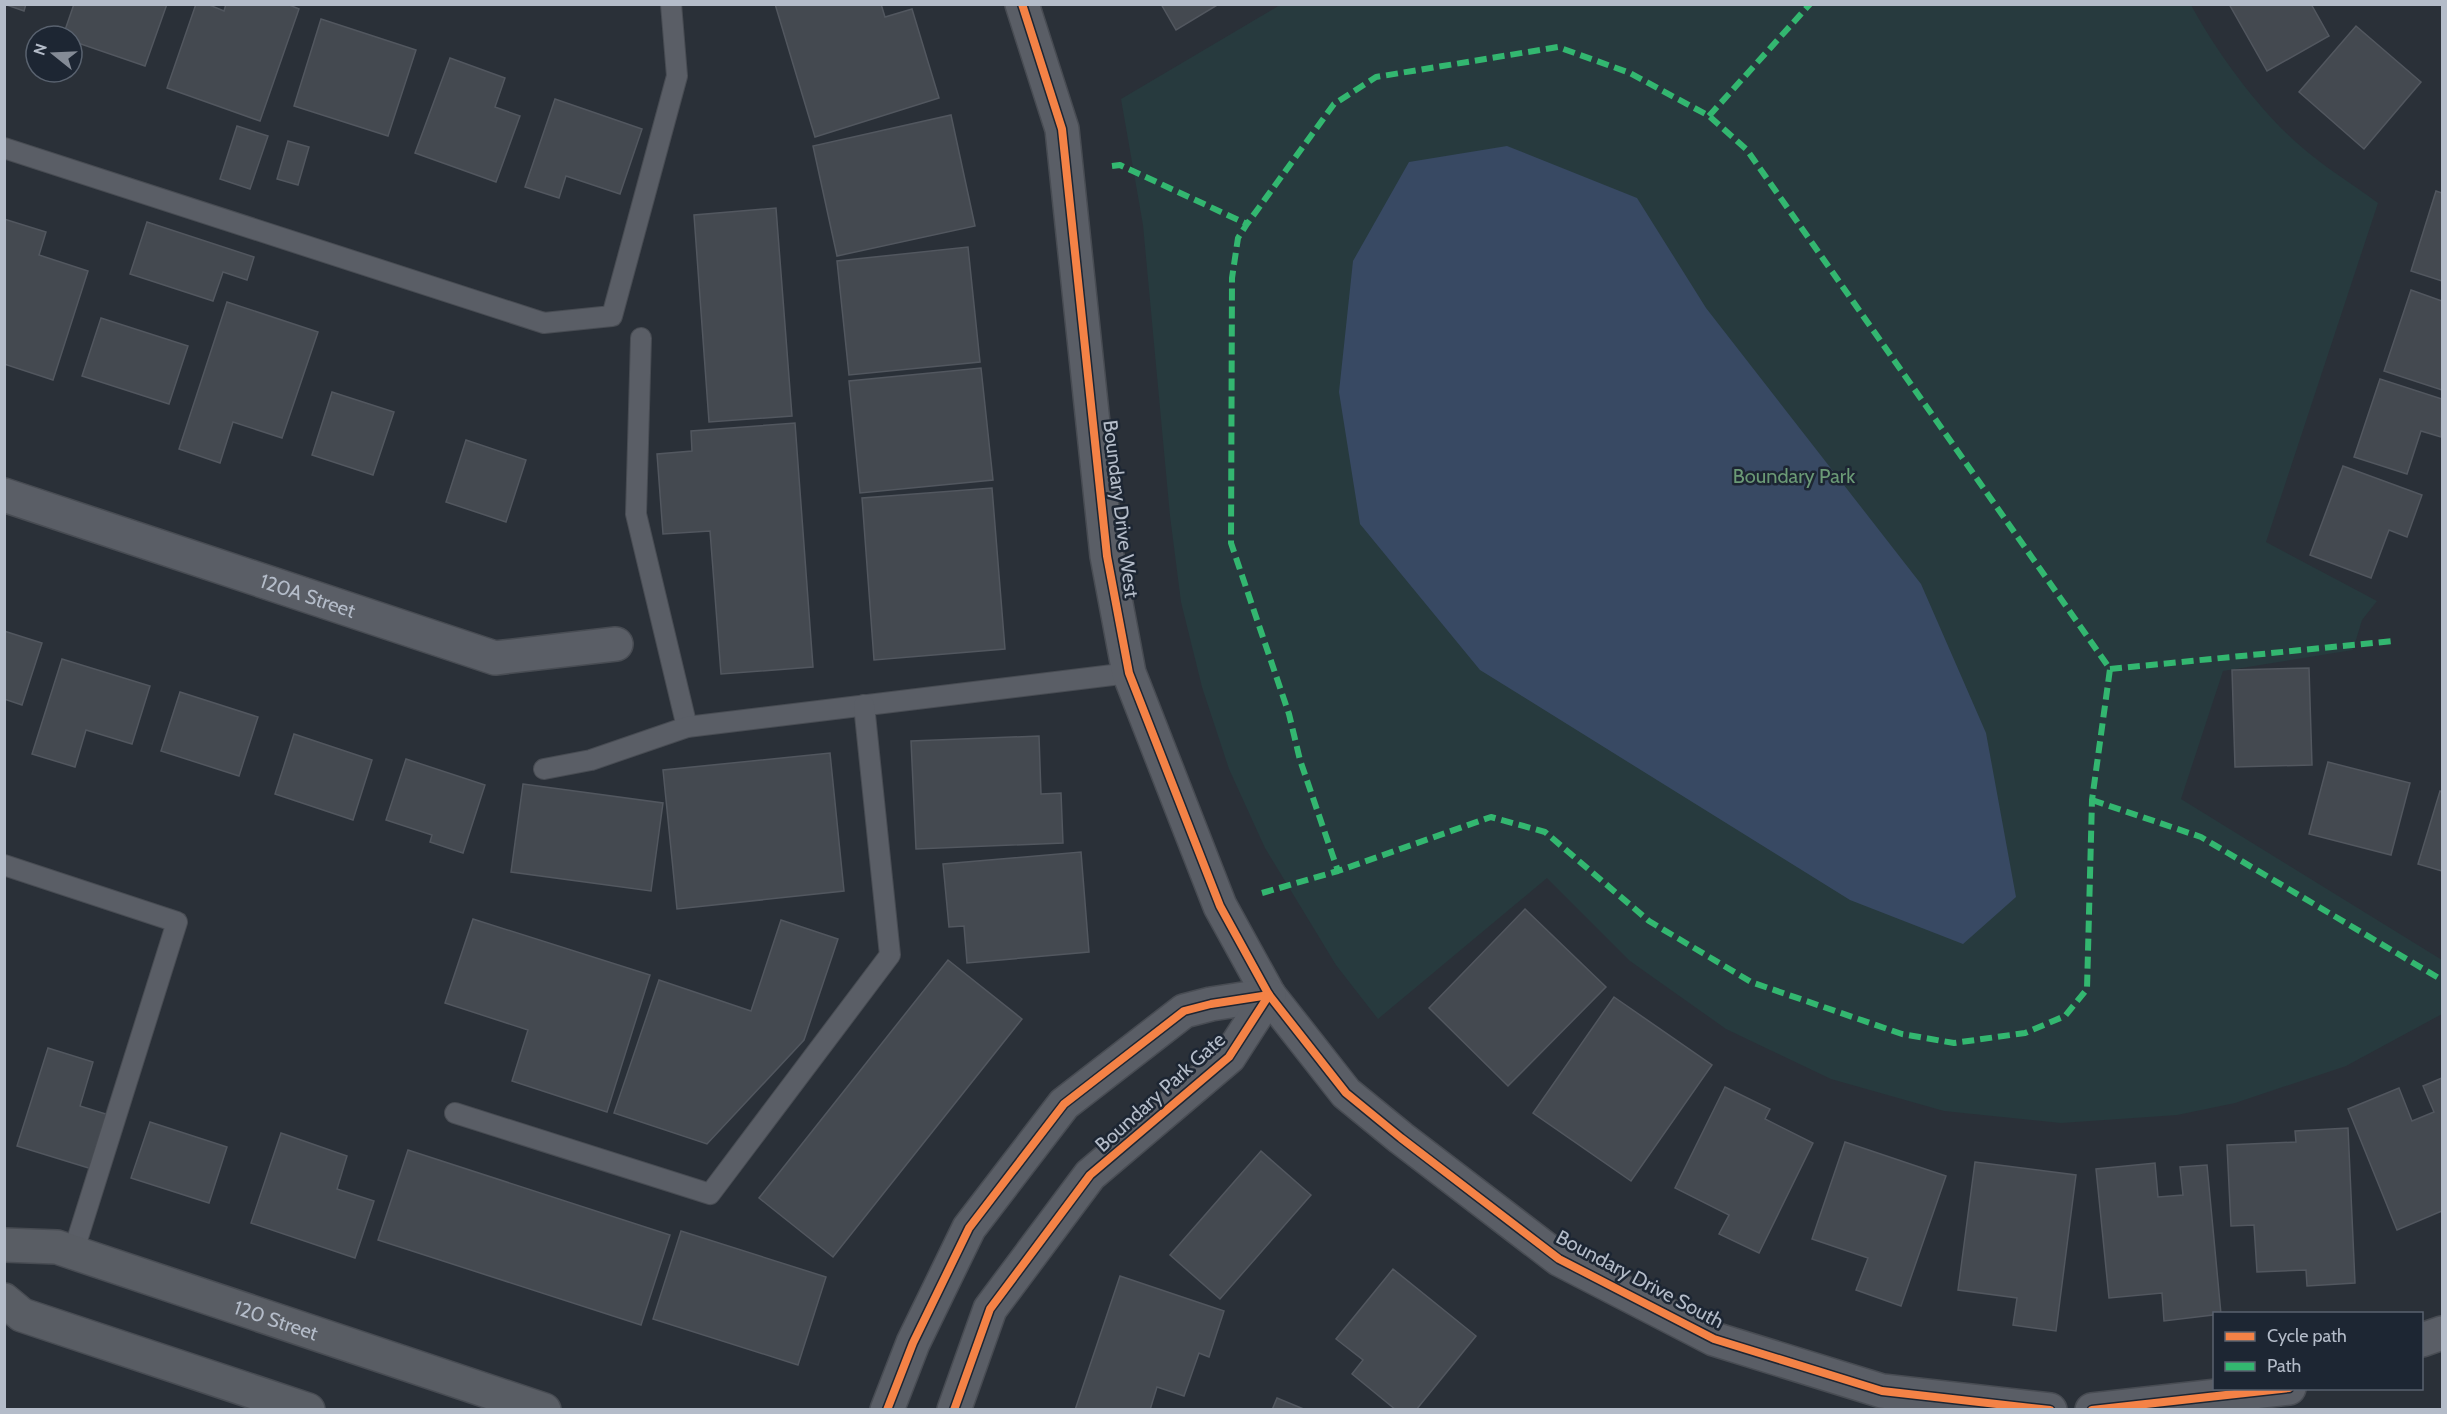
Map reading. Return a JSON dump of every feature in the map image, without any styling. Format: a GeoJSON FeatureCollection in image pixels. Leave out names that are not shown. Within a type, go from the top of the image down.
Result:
{"type":"FeatureCollection","features":[{"type":"Feature","properties":{"kind":"main road","name":"120 Street"},"geometry":{"type":"LineString","coordinates":[[4,1245],[57,1247],[544,1410]]}},
{"type":"Feature","properties":{"kind":"main road"},"geometry":{"type":"LineString","coordinates":[[4,1300],[22,1315],[308,1410]]}},
{"type":"Feature","properties":{"kind":"street","name":"Boundary Drive West"},"geometry":{"type":"LineString","coordinates":[[1022,4],[1062,129],[1107,556],[1129,673],[1220,906],[1269,995]]}},
{"type":"Feature","properties":{"kind":"street","name":"120A Street"},"geometry":{"type":"LineString","coordinates":[[4,495],[495,658],[616,644]]}},
{"type":"Feature","properties":{"kind":"street","name":"Boundary Park Gate"},"geometry":{"type":"LineString","coordinates":[[887,1410],[913,1343],[969,1228],[1064,1104],[1184,1011],[1211,1004],[1269,995]]}},
{"type":"Feature","properties":{"kind":"street","name":"Boundary Park Gate"},"geometry":{"type":"LineString","coordinates":[[954,1410],[990,1309],[1090,1176],[1229,1057],[1269,995]]}},
{"type":"Feature","properties":{"kind":"street","name":"Boundary Drive South"},"geometry":{"type":"LineString","coordinates":[[1269,995],[1346,1093],[1401,1138],[1559,1258],[1714,1339],[1882,1391],[2050,1410]]}},
{"type":"Feature","properties":{"kind":"street"},"geometry":{"type":"LineString","coordinates":[[2423,1340],[2442,1333]]}},
{"type":"Feature","properties":{"kind":"street"},"geometry":{"type":"LineString","coordinates":[[2092,1410],[2280,1390]]}},
{"type":"Feature","properties":{"kind":"lane"},"geometry":{"type":"LineString","coordinates":[[4,148],[544,323],[612,316],[677,76],[671,4]]}},
{"type":"Feature","properties":{"kind":"lane"},"geometry":{"type":"LineString","coordinates":[[641,338],[636,514],[687,727]]}},
{"type":"Feature","properties":{"kind":"lane"},"geometry":{"type":"LineString","coordinates":[[544,768],[591,760],[687,727],[1129,673]]}},
{"type":"Feature","properties":{"kind":"lane"},"geometry":{"type":"LineString","coordinates":[[455,1113],[710,1194],[890,955],[864,705]]}},
{"type":"Feature","properties":{"kind":"lane"},"geometry":{"type":"LineString","coordinates":[[4,865],[177,922],[73,1253]]}},
{"type":"Feature","properties":{"kind":"green space","name":"Boundary Park"},"geometry":{"type":"Polygon","coordinates":[[[1280,5],[2191,5],[2225,60],[2252,96],[2282,129],[2306,151],[2378,203],[2266,542],[2377,601],[2362,620],[2353,650],[2223,671],[2181,799],[2442,960],[2442,1014],[2346,1066],[2235,1103],[2177,1115],[2061,1123],[1944,1111],[1831,1079],[1726,1029],[1630,961],[1547,878],[1378,1019],[1336,965],[1265,848],[1229,769],[1202,687],[1181,602],[1170,516],[1143,225],[1121,99],[1280,5]]]}},
{"type":"Feature","properties":{"kind":"water"},"geometry":{"type":"Polygon","coordinates":[[[1507,146],[1637,198],[1706,308],[1921,584],[1986,733],[2016,897],[1963,944],[1850,900],[1480,670],[1360,524],[1339,392],[1353,261],[1409,162],[1507,146]]]}},
{"type":"Feature","properties":{"kind":"building"},"geometry":{"type":"Polygon","coordinates":[[[4,4],[26,4],[24,11],[4,4]]]}},
{"type":"Feature","properties":{"kind":"building"},"geometry":{"type":"Polygon","coordinates":[[[74,4],[167,4],[145,66],[84,45],[84,24],[67,24],[74,4]]]}},
{"type":"Feature","properties":{"kind":"building"},"geometry":{"type":"Polygon","coordinates":[[[196,4],[207,4],[224,11],[226,4],[287,4],[299,9],[260,121],[167,88],[196,4]]]}},
{"type":"Feature","properties":{"kind":"building"},"geometry":{"type":"Polygon","coordinates":[[[775,4],[881,4],[885,17],[912,9],[939,98],[815,137],[775,4]]]}},
{"type":"Feature","properties":{"kind":"building"},"geometry":{"type":"Polygon","coordinates":[[[1161,4],[1219,4],[1176,30],[1161,4]]]}},
{"type":"Feature","properties":{"kind":"building"},"geometry":{"type":"Polygon","coordinates":[[[2229,4],[2311,4],[2329,36],[2267,71],[2229,4]]]}},
{"type":"Feature","properties":{"kind":"building"},"geometry":{"type":"Polygon","coordinates":[[[321,19],[416,50],[388,136],[294,106],[321,19]]]}},
{"type":"Feature","properties":{"kind":"building"},"geometry":{"type":"Polygon","coordinates":[[[2356,26],[2421,82],[2364,149],[2299,92],[2356,26]]]}},
{"type":"Feature","properties":{"kind":"building"},"geometry":{"type":"Polygon","coordinates":[[[450,58],[505,78],[495,107],[520,116],[496,182],[415,153],[450,58]]]}},
{"type":"Feature","properties":{"kind":"building"},"geometry":{"type":"Polygon","coordinates":[[[555,99],[642,129],[620,194],[566,176],[559,198],[525,187],[555,99]]]}},
{"type":"Feature","properties":{"kind":"building"},"geometry":{"type":"Polygon","coordinates":[[[951,115],[975,226],[837,256],[813,146],[951,115]]]}},
{"type":"Feature","properties":{"kind":"building"},"geometry":{"type":"Polygon","coordinates":[[[237,126],[268,136],[250,189],[220,179],[237,126]]]}},
{"type":"Feature","properties":{"kind":"building"},"geometry":{"type":"Polygon","coordinates":[[[288,141],[309,147],[298,185],[277,179],[288,141]]]}},
{"type":"Feature","properties":{"kind":"building"},"geometry":{"type":"Polygon","coordinates":[[[2436,191],[2442,193],[2442,281],[2411,271],[2436,191]]]}},
{"type":"Feature","properties":{"kind":"building"},"geometry":{"type":"Polygon","coordinates":[[[776,208],[792,416],[709,422],[694,215],[776,208]]]}},
{"type":"Feature","properties":{"kind":"building"},"geometry":{"type":"Polygon","coordinates":[[[4,219],[46,232],[39,255],[88,271],[53,380],[4,364],[4,219]]]}},
{"type":"Feature","properties":{"kind":"building"},"geometry":{"type":"Polygon","coordinates":[[[147,222],[254,257],[247,280],[223,272],[213,301],[130,274],[147,222]]]}},
{"type":"Feature","properties":{"kind":"building"},"geometry":{"type":"Polygon","coordinates":[[[968,247],[980,362],[849,375],[837,261],[968,247]]]}},
{"type":"Feature","properties":{"kind":"building"},"geometry":{"type":"Polygon","coordinates":[[[2411,290],[2442,301],[2442,390],[2384,371],[2411,290]]]}},
{"type":"Feature","properties":{"kind":"building"},"geometry":{"type":"Polygon","coordinates":[[[227,302],[318,332],[282,438],[233,422],[220,463],[179,449],[227,302]]]}},
{"type":"Feature","properties":{"kind":"building"},"geometry":{"type":"Polygon","coordinates":[[[101,318],[188,346],[169,404],[82,376],[101,318]]]}},
{"type":"Feature","properties":{"kind":"building"},"geometry":{"type":"Polygon","coordinates":[[[981,368],[993,480],[860,493],[849,381],[981,368]]]}},
{"type":"Feature","properties":{"kind":"building"},"geometry":{"type":"Polygon","coordinates":[[[2380,379],[2442,399],[2441,437],[2421,431],[2407,474],[2354,457],[2380,379]]]}},
{"type":"Feature","properties":{"kind":"building"},"geometry":{"type":"Polygon","coordinates":[[[332,392],[394,412],[373,475],[312,455],[332,392]]]}},
{"type":"Feature","properties":{"kind":"building"},"geometry":{"type":"Polygon","coordinates":[[[795,423],[813,667],[721,674],[710,531],[663,534],[657,454],[692,451],[691,431],[795,423]]]}},
{"type":"Feature","properties":{"kind":"building"},"geometry":{"type":"Polygon","coordinates":[[[466,440],[526,460],[506,522],[446,502],[466,440]]]}},
{"type":"Feature","properties":{"kind":"building"},"geometry":{"type":"Polygon","coordinates":[[[2343,466],[2422,495],[2407,537],[2389,530],[2371,578],[2310,555],[2343,466]]]}},
{"type":"Feature","properties":{"kind":"building"},"geometry":{"type":"Polygon","coordinates":[[[992,488],[1005,649],[874,660],[862,498],[992,488]]]}},
{"type":"Feature","properties":{"kind":"building"},"geometry":{"type":"Polygon","coordinates":[[[4,631],[42,643],[22,705],[4,699],[4,631]]]}},
{"type":"Feature","properties":{"kind":"building"},"geometry":{"type":"Polygon","coordinates":[[[62,659],[150,686],[132,744],[86,730],[75,767],[32,754],[62,659]]]}},
{"type":"Feature","properties":{"kind":"building"},"geometry":{"type":"Polygon","coordinates":[[[2309,668],[2312,765],[2235,767],[2232,670],[2309,668]]]}},
{"type":"Feature","properties":{"kind":"building"},"geometry":{"type":"Polygon","coordinates":[[[180,692],[258,717],[239,776],[161,751],[180,692]]]}},
{"type":"Feature","properties":{"kind":"building"},"geometry":{"type":"Polygon","coordinates":[[[294,734],[372,760],[353,820],[275,794],[294,734]]]}},
{"type":"Feature","properties":{"kind":"building"},"geometry":{"type":"Polygon","coordinates":[[[1039,736],[1041,794],[1061,793],[1063,843],[916,849],[911,741],[1039,736]]]}},
{"type":"Feature","properties":{"kind":"building"},"geometry":{"type":"Polygon","coordinates":[[[830,753],[844,891],[677,909],[663,770],[830,753]]]}},
{"type":"Feature","properties":{"kind":"building"},"geometry":{"type":"Polygon","coordinates":[[[406,759],[485,785],[463,853],[430,842],[432,835],[386,820],[406,759]]]}},
{"type":"Feature","properties":{"kind":"building"},"geometry":{"type":"Polygon","coordinates":[[[2328,762],[2410,783],[2391,855],[2309,834],[2328,762]]]}},
{"type":"Feature","properties":{"kind":"building"},"geometry":{"type":"Polygon","coordinates":[[[523,784],[663,803],[651,891],[511,872],[523,784]]]}},
{"type":"Feature","properties":{"kind":"building"},"geometry":{"type":"Polygon","coordinates":[[[2440,791],[2442,792],[2442,871],[2418,864],[2440,791]]]}},
{"type":"Feature","properties":{"kind":"building"},"geometry":{"type":"Polygon","coordinates":[[[1081,852],[1089,952],[967,963],[964,926],[949,927],[943,864],[1081,852]]]}},
{"type":"Feature","properties":{"kind":"building"},"geometry":{"type":"Polygon","coordinates":[[[1525,909],[1606,987],[1508,1086],[1429,1008],[1525,909]]]}},
{"type":"Feature","properties":{"kind":"building"},"geometry":{"type":"Polygon","coordinates":[[[473,919],[650,975],[607,1112],[512,1081],[528,1030],[445,1003],[473,919]]]}},
{"type":"Feature","properties":{"kind":"building"},"geometry":{"type":"Polygon","coordinates":[[[781,920],[838,939],[804,1040],[707,1144],[614,1113],[659,980],[751,1011],[781,920]]]}},
{"type":"Feature","properties":{"kind":"building"},"geometry":{"type":"Polygon","coordinates":[[[948,960],[1022,1019],[833,1257],[759,1198],[948,960]]]}},
{"type":"Feature","properties":{"kind":"building"},"geometry":{"type":"Polygon","coordinates":[[[1614,997],[1712,1065],[1631,1181],[1533,1113],[1614,997]]]}},
{"type":"Feature","properties":{"kind":"building"},"geometry":{"type":"Polygon","coordinates":[[[48,1048],[93,1062],[80,1106],[109,1115],[92,1169],[17,1146],[48,1048]]]}},
{"type":"Feature","properties":{"kind":"building"},"geometry":{"type":"Polygon","coordinates":[[[2442,1078],[2442,1211],[2397,1230],[2348,1109],[2399,1088],[2412,1121],[2434,1112],[2423,1086],[2442,1078]]]}},
{"type":"Feature","properties":{"kind":"building"},"geometry":{"type":"Polygon","coordinates":[[[1725,1087],[1770,1109],[1765,1119],[1813,1143],[1759,1253],[1719,1234],[1729,1215],[1675,1188],[1725,1087]]]}},
{"type":"Feature","properties":{"kind":"building"},"geometry":{"type":"Polygon","coordinates":[[[150,1122],[227,1147],[209,1203],[131,1178],[150,1122]]]}},
{"type":"Feature","properties":{"kind":"building"},"geometry":{"type":"Polygon","coordinates":[[[2348,1128],[2355,1283],[2307,1286],[2306,1270],[2257,1272],[2254,1225],[2231,1226],[2227,1145],[2296,1142],[2295,1131],[2348,1128]]]}},
{"type":"Feature","properties":{"kind":"building"},"geometry":{"type":"Polygon","coordinates":[[[281,1133],[347,1156],[337,1189],[374,1201],[355,1258],[251,1223],[281,1133]]]}},
{"type":"Feature","properties":{"kind":"building"},"geometry":{"type":"Polygon","coordinates":[[[1845,1142],[1946,1176],[1901,1306],[1856,1290],[1868,1258],[1812,1239],[1845,1142]]]}},
{"type":"Feature","properties":{"kind":"building"},"geometry":{"type":"Polygon","coordinates":[[[408,1150],[670,1235],[641,1325],[378,1240],[408,1150]]]}},
{"type":"Feature","properties":{"kind":"building"},"geometry":{"type":"Polygon","coordinates":[[[1261,1151],[1311,1195],[1220,1299],[1170,1255],[1261,1151]]]}},
{"type":"Feature","properties":{"kind":"building"},"geometry":{"type":"Polygon","coordinates":[[[1975,1162],[2076,1175],[2056,1331],[2013,1325],[2017,1298],[1958,1290],[1975,1162]]]}},
{"type":"Feature","properties":{"kind":"building"},"geometry":{"type":"Polygon","coordinates":[[[2155,1163],[2158,1197],[2183,1195],[2180,1167],[2207,1165],[2221,1312],[2164,1321],[2162,1293],[2109,1298],[2096,1169],[2155,1163]]]}},
{"type":"Feature","properties":{"kind":"building"},"geometry":{"type":"Polygon","coordinates":[[[681,1231],[826,1277],[798,1365],[653,1319],[681,1231]]]}},
{"type":"Feature","properties":{"kind":"building"},"geometry":{"type":"Polygon","coordinates":[[[1393,1269],[1476,1336],[1416,1410],[1396,1410],[1352,1374],[1363,1360],[1336,1339],[1393,1269]]]}},
{"type":"Feature","properties":{"kind":"building"},"geometry":{"type":"Polygon","coordinates":[[[1120,1276],[1224,1311],[1209,1357],[1199,1353],[1184,1396],[1157,1387],[1150,1410],[1075,1410],[1120,1276]]]}},
{"type":"Feature","properties":{"kind":"building"},"geometry":{"type":"Polygon","coordinates":[[[1277,1398],[1306,1410],[1272,1410],[1277,1398]]]}},
{"type":"Feature","properties":{"kind":"marked path"},"geometry":{"type":"LineString","coordinates":[[1709,116],[1810,4]]}},
{"type":"Feature","properties":{"kind":"marked path"},"geometry":{"type":"LineString","coordinates":[[1262,893],[1338,871],[1491,817],[1545,832],[1649,921],[1751,982],[1902,1034],[1954,1043],[2025,1033],[2065,1016],[2087,989],[2092,800],[2110,669],[1747,150],[1709,116],[1630,73],[1558,47],[1376,77],[1334,104],[1238,238],[1232,278],[1231,543],[1289,714],[1300,760],[1338,871]]}},
{"type":"Feature","properties":{"kind":"marked path"},"geometry":{"type":"LineString","coordinates":[[1112,166],[1120,165],[1247,224]]}},
{"type":"Feature","properties":{"kind":"marked path"},"geometry":{"type":"LineString","coordinates":[[2110,669],[2393,641]]}},
{"type":"Feature","properties":{"kind":"marked path"},"geometry":{"type":"LineString","coordinates":[[2092,800],[2201,837],[2442,980]]}},
{"type":"Feature","properties":{"kind":"cycle path"},"geometry":{"type":"LineString","coordinates":[[1022,4],[1062,129],[1107,556],[1129,673],[1220,906],[1269,995],[1346,1093],[1559,1259],[1714,1339],[1882,1391],[2050,1410]]}},
{"type":"Feature","properties":{"kind":"cycle path"},"geometry":{"type":"LineString","coordinates":[[887,1410],[913,1343],[969,1228],[1064,1104],[1184,1011],[1211,1004],[1269,995]]}},
{"type":"Feature","properties":{"kind":"cycle path"},"geometry":{"type":"LineString","coordinates":[[954,1410],[990,1309],[1090,1175],[1229,1057],[1269,995]]}},
{"type":"Feature","properties":{"kind":"cycle path"},"geometry":{"type":"LineString","coordinates":[[2092,1410],[2271,1390]]}}]}
